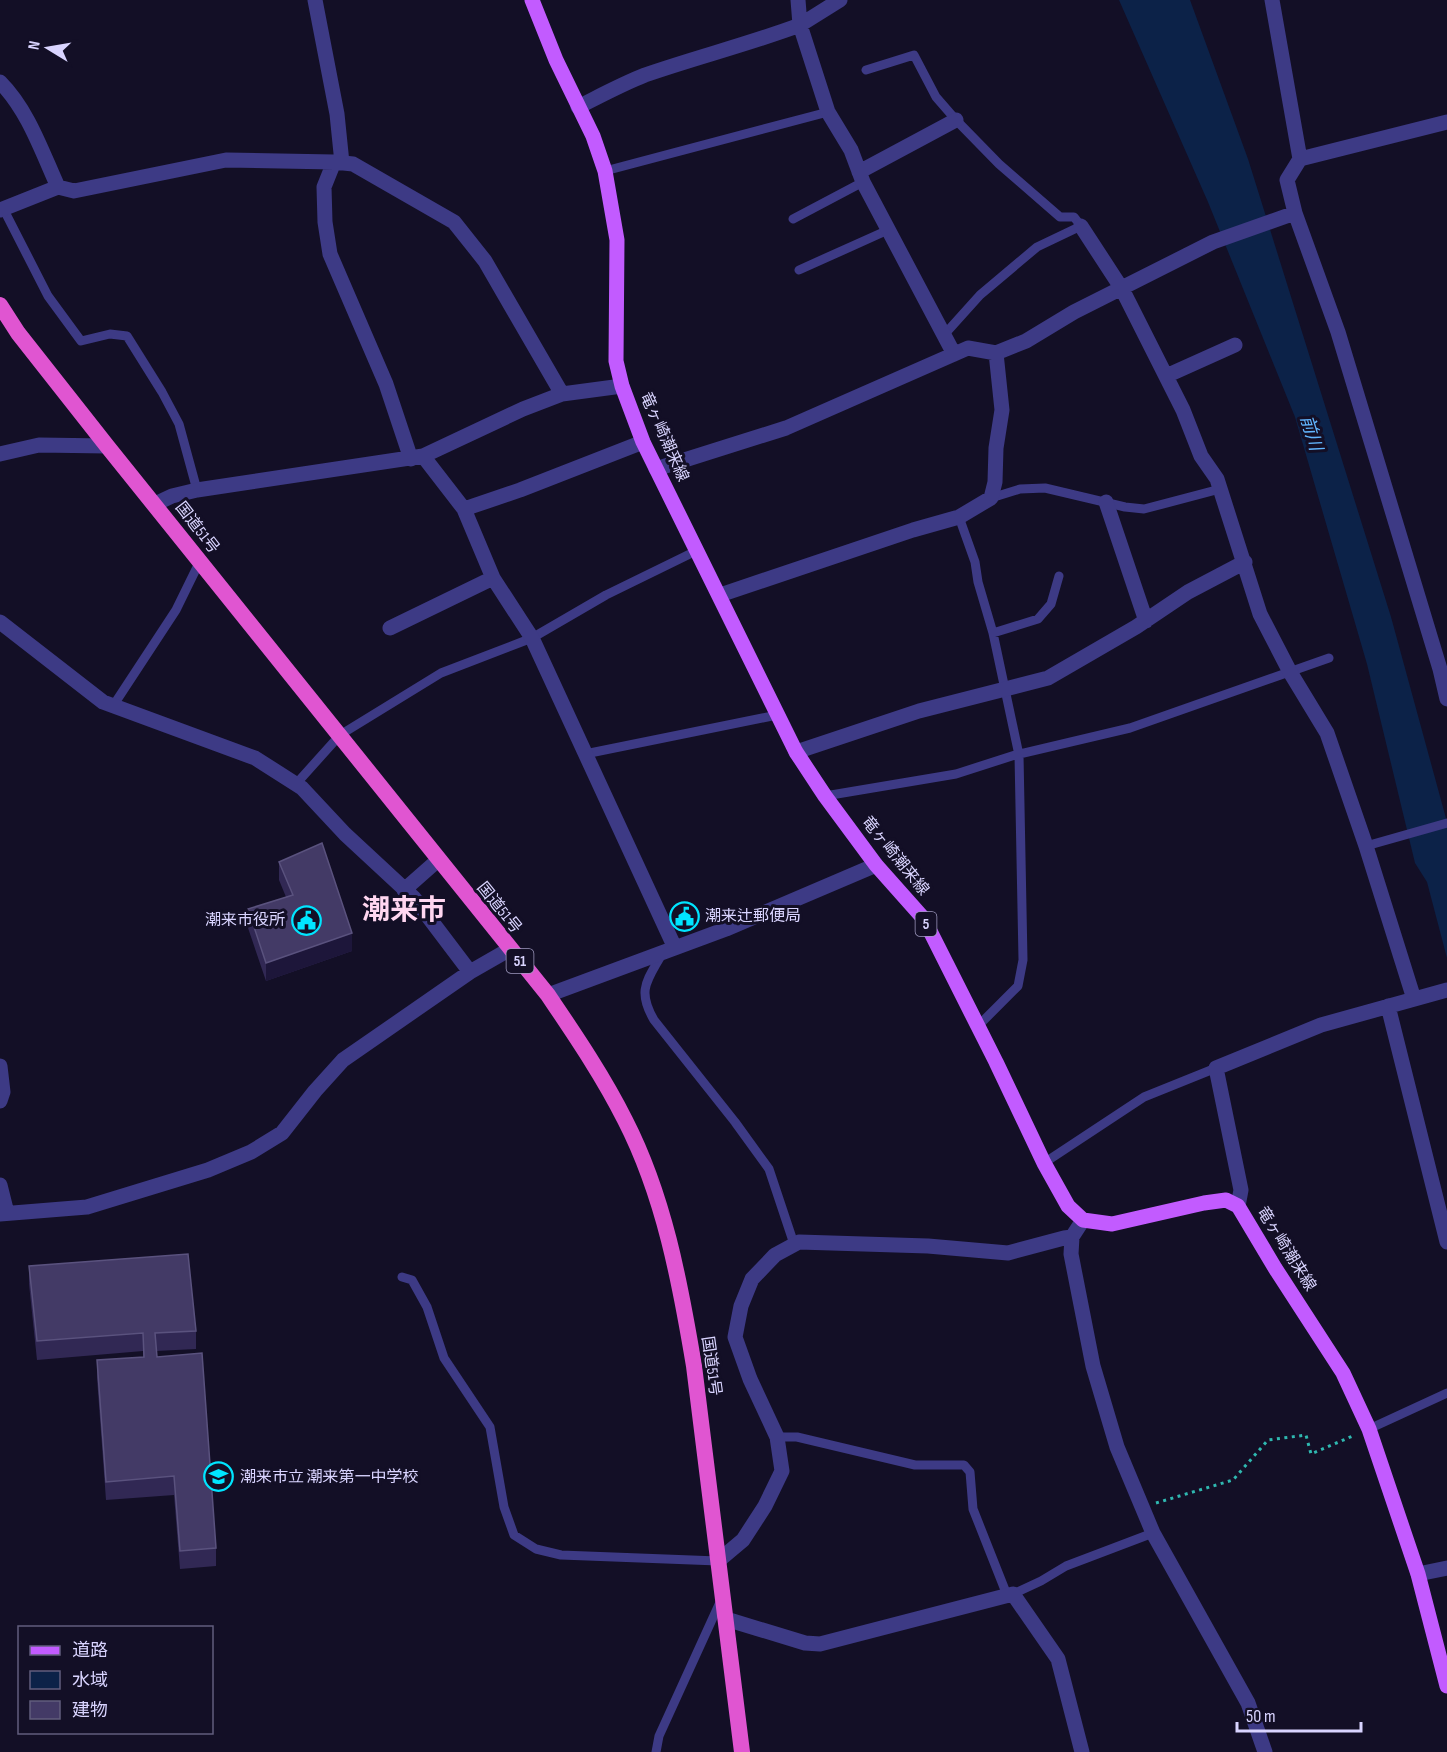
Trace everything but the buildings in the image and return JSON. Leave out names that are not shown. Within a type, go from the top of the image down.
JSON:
[{"type":"highway","name":"国道51号","points":[[0,305],[18,333],[106,446],[548,995],[570,1027],[625,1120],[661,1211],[675,1261],[692,1354],[742,1752]]},
{"type":"main road","name":"竜ヶ崎潮来線","points":[[532,0],[556,60],[593,136],[605,171],[616,240],[616,361],[622,386],[643,442],[796,752],[876,865],[924,919],[1068,1206],[1083,1220],[1112,1224],[1204,1203],[1226,1200],[1238,1206],[1343,1373],[1369,1429],[1418,1575],[1447,1686]]},
{"type":"street","points":[[315,0],[337,114],[338,163],[324,187],[325,222],[330,254],[417,457],[464,509],[493,578],[532,638],[585,754],[669,950]]},
{"type":"street","points":[[798,0],[800,25],[828,112],[851,150],[861,177],[954,354]]},
{"type":"street","points":[[578,107],[642,76],[800,25],[840,0]]},
{"type":"street","points":[[1272,0],[1300,159],[1287,180],[1295,213],[1338,332],[1437,658],[1447,699]]},
{"type":"street","points":[[0,82],[8,90],[31,127],[58,187]]},
{"type":"street","points":[[861,177],[956,120]]},
{"type":"street","points":[[1300,159],[1447,122]]},
{"type":"street","points":[[2,209],[58,187],[74,191],[226,160],[353,164],[454,222],[485,261],[562,394]]},
{"type":"street","points":[[656,469],[786,428],[968,348],[996,352],[1026,341],[1074,312],[1213,242],[1295,213]]},
{"type":"street","points":[[1081,226],[1122,289],[1183,410],[1201,456],[1217,479],[1260,614],[1290,672],[1327,733],[1366,846],[1414,999]]},
{"type":"street","points":[[1166,376],[1235,345]]},
{"type":"street","points":[[720,596],[913,530],[959,517],[991,498],[995,482],[996,448],[1002,410],[996,352]]},
{"type":"street","points":[[155,504],[172,496],[197,490],[417,457],[562,394],[622,386]]},
{"type":"street","points":[[464,509],[520,490],[643,442]]},
{"type":"street","points":[[0,454],[39,445],[106,446]]},
{"type":"street","points":[[1106,502],[1146,621]]},
{"type":"street","points":[[796,752],[919,711],[1048,678],[1146,621],[1188,592],[1245,562]]},
{"type":"street","points":[[390,628],[493,578]]},
{"type":"street","points":[[0,622],[103,702],[255,758],[302,788],[345,834],[414,898],[470,972]]},
{"type":"street","points":[[405,890],[438,860]]},
{"type":"street","points":[[548,995],[726,929],[876,865]]},
{"type":"street","points":[[0,1185],[3,1214],[87,1207],[208,1170],[251,1152],[282,1133],[343,1060],[470,972],[510,949]]},
{"type":"street","points":[[1238,1206],[1241,1190],[1216,1068],[1321,1024],[1447,990]]},
{"type":"street","points":[[1388,1006],[1447,1242]]},
{"type":"street","points":[[0,1066],[3,1092],[0,1101]]},
{"type":"street","points":[[1083,1220],[1072,1238],[1071,1254],[1093,1366],[1117,1447],[1153,1533],[1248,1703],[1265,1752]]},
{"type":"street","points":[[718,1561],[743,1540],[765,1506],[782,1471],[777,1437],[750,1379],[735,1336],[741,1306],[752,1279],[775,1255],[800,1242],[928,1246],[1008,1253],[1064,1238],[1072,1238]]},
{"type":"street","points":[[1418,1575],[1447,1568]]},
{"type":"street","points":[[726,1619],[805,1643],[820,1644],[1010,1594],[1058,1659],[1082,1752]]},
{"type":"lane","points":[[866,70],[914,55],[936,97],[956,120],[999,164],[1060,217],[1074,217],[1081,226],[1037,247],[980,295],[944,335]]},
{"type":"lane","points":[[605,171],[828,112]]},
{"type":"lane","points":[[793,219],[861,177]]},
{"type":"lane","points":[[2,209],[48,296],[81,341],[110,334],[127,336],[179,424],[197,490]]},
{"type":"lane","points":[[799,270],[888,230]]},
{"type":"lane","points":[[991,498],[1020,489],[1045,488],[1125,507],[1144,509],[1220,489]]},
{"type":"lane","points":[[959,517],[975,562],[978,582],[993,633],[1019,755],[1023,960],[1018,986],[978,1026]]},
{"type":"lane","points":[[296,784],[340,735],[441,673],[532,638],[606,595],[698,550]]},
{"type":"lane","points":[[113,706],[176,610],[200,561]]},
{"type":"lane","points":[[993,633],[1038,619],[1051,604],[1059,576]]},
{"type":"lane","points":[[825,796],[956,774],[1019,755],[1130,728],[1329,658]]},
{"type":"lane","points":[[585,754],[777,715]]},
{"type":"lane","points":[[1366,846],[1447,823]]},
{"type":"lane","points":[[669,950],[648,980],[644,993],[645,1005],[654,1020],[735,1122],[769,1169],[794,1244]]},
{"type":"lane","points":[[1044,1162],[1144,1097],[1216,1068]]},
{"type":"lane","points":[[402,1277],[412,1280],[427,1307],[444,1358],[490,1427],[504,1507],[514,1535],[536,1549],[561,1555],[718,1561]]},
{"type":"lane","points":[[1369,1429],[1447,1393]]},
{"type":"lane","points":[[777,1437],[797,1437],[915,1465],[964,1465],[970,1472],[973,1509],[1010,1594],[1041,1581],[1066,1566],[1153,1533]]},
{"type":"lane","points":[[656,1752],[659,1736],[723,1597]]},
{"type":"path","points":[[1142,1507],[1233,1479],[1268,1440],[1306,1435],[1311,1454],[1369,1429]]},
{"type":"water","name":"前川","points":[[1119,0],[1190,0],[1248,159],[1391,617],[1447,822],[1447,958],[1427,882],[1415,863],[1367,664],[1295,417],[1208,202]]},
{"type":"place","name":"潮来辻郵便局","points":[[684,916]]},
{"type":"place","name":"潮来市役所","points":[[306,920]]},
{"type":"place","name":"潮来市立 潮来第一中学校","points":[[219,1477]]},
{"type":"district","name":"潮来市","points":[[404,910]]}]
